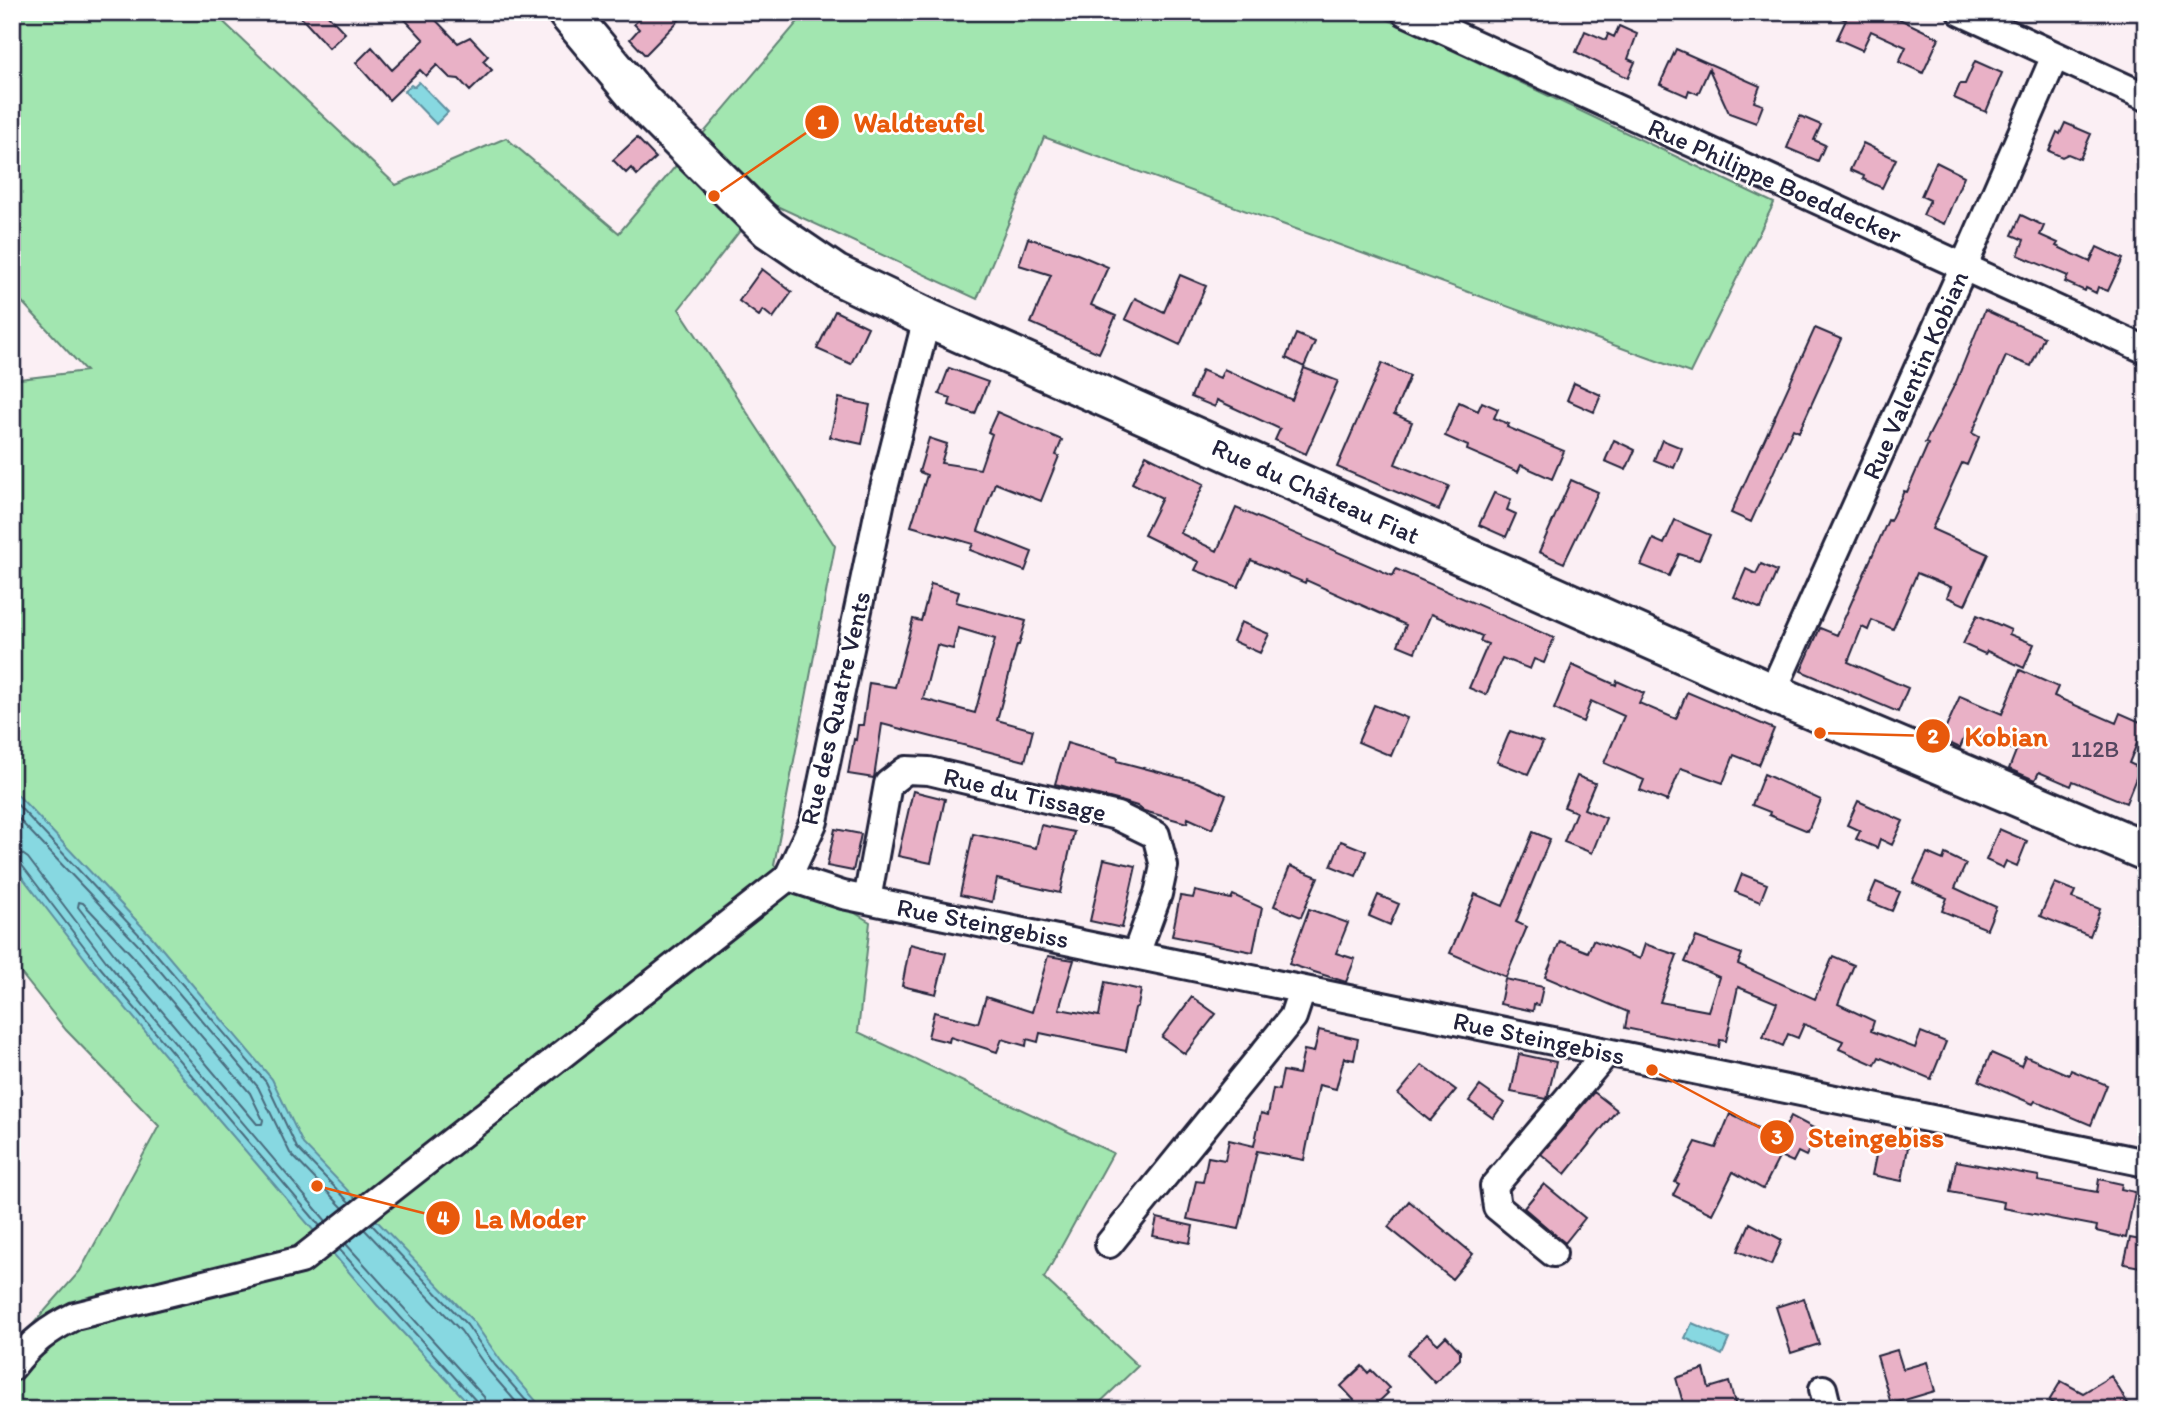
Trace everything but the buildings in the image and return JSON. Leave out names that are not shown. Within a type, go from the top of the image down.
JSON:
[{"type":"street","name":"Rue Philippe Boeddecker","points":[[1405,12],[2146,350]]},
{"type":"street","points":[[1961,12],[2003,21],[2055,56],[2146,97]]},
{"type":"street","name":"Rue du Château Fiat","points":[[582,18],[642,102],[769,229],[835,274],[927,318],[1772,693],[2146,851]]},
{"type":"street","name":"Rue Valentin Kobian","points":[[1772,693],[2055,56]]},
{"type":"street","name":"Rue des Quatre Vents","points":[[12,1367],[25,1350],[48,1330],[75,1316],[301,1260],[789,877],[814,821],[881,500],[927,318]]},
{"type":"street","name":"Rue du Tissage","points":[[867,900],[888,784],[906,770],[929,771],[1117,816],[1156,835],[1164,866],[1158,894],[1136,954]]},
{"type":"street","name":"Rue Steingebiss","points":[[789,877],[843,895],[2146,1163]]},
{"type":"street","points":[[1109,1244],[1293,1017],[1302,990]]},
{"type":"street","points":[[1553,1253],[1497,1207],[1494,1186],[1607,1052]]},
{"type":"green space","points":[[12,12],[213,12],[396,185],[506,138],[619,233],[806,12],[1372,12],[1774,203],[1690,373],[1044,137],[977,299],[764,200],[679,309],[835,546],[774,865],[870,922],[858,1032],[1113,1153],[1044,1278],[1138,1366],[1092,1410],[12,1410],[12,1348],[80,1271],[159,1126],[66,1030],[12,962],[12,380],[86,371],[12,291]]},
{"type":"water","points":[[419,82],[448,112],[436,124],[404,91]]},
{"type":"water","points":[[12,789],[152,937],[272,1079],[303,1144],[473,1321],[501,1361],[544,1410],[475,1410],[377,1305],[94,970],[12,864]]},
{"type":"water","points":[[1692,1323],[1729,1339],[1722,1355],[1685,1338]]},
{"type":"place","name":"Waldteufel","points":[[714,196]]},
{"type":"place","name":"Kobian","points":[[1820,733]]},
{"type":"place","name":"Steingebiss","points":[[1652,1070]]},
{"type":"place","name":"La Moder","points":[[317,1186]]}]
